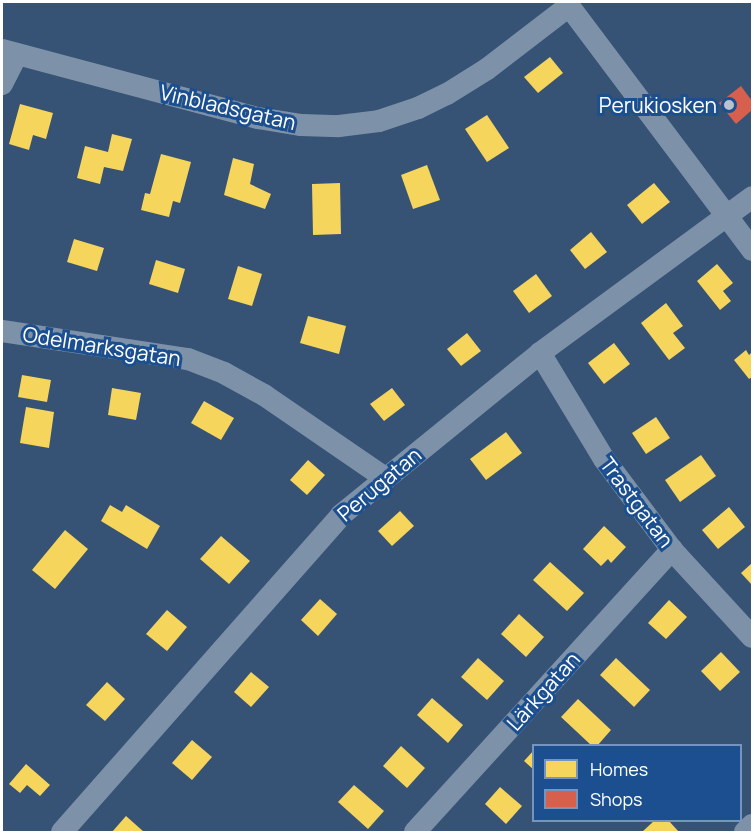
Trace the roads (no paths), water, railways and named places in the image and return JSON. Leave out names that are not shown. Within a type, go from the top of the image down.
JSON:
[{"type":"street","name":"Vinbladsgatan","points":[[9,53],[258,118],[301,125],[339,126],[379,121],[418,108],[447,94],[487,69],[567,4]]},
{"type":"street","points":[[567,4],[753,250]]},
{"type":"street","points":[[2,84],[9,53]]},
{"type":"street","name":"Perugatan","points":[[62,832],[341,514],[540,353],[725,215],[753,197]]},
{"type":"street","name":"Odelmarksgatan","points":[[2,331],[188,359],[224,373],[264,395],[385,478]]},
{"type":"street","name":"Trastgatan","points":[[540,353],[604,459],[672,550],[753,638]]},
{"type":"street","name":"Lärkgatan","points":[[415,832],[672,550]]},
{"type":"street","points":[[745,832],[753,825]]},
{"type":"place","name":"Perukiosken","points":[[729,105]]}]
